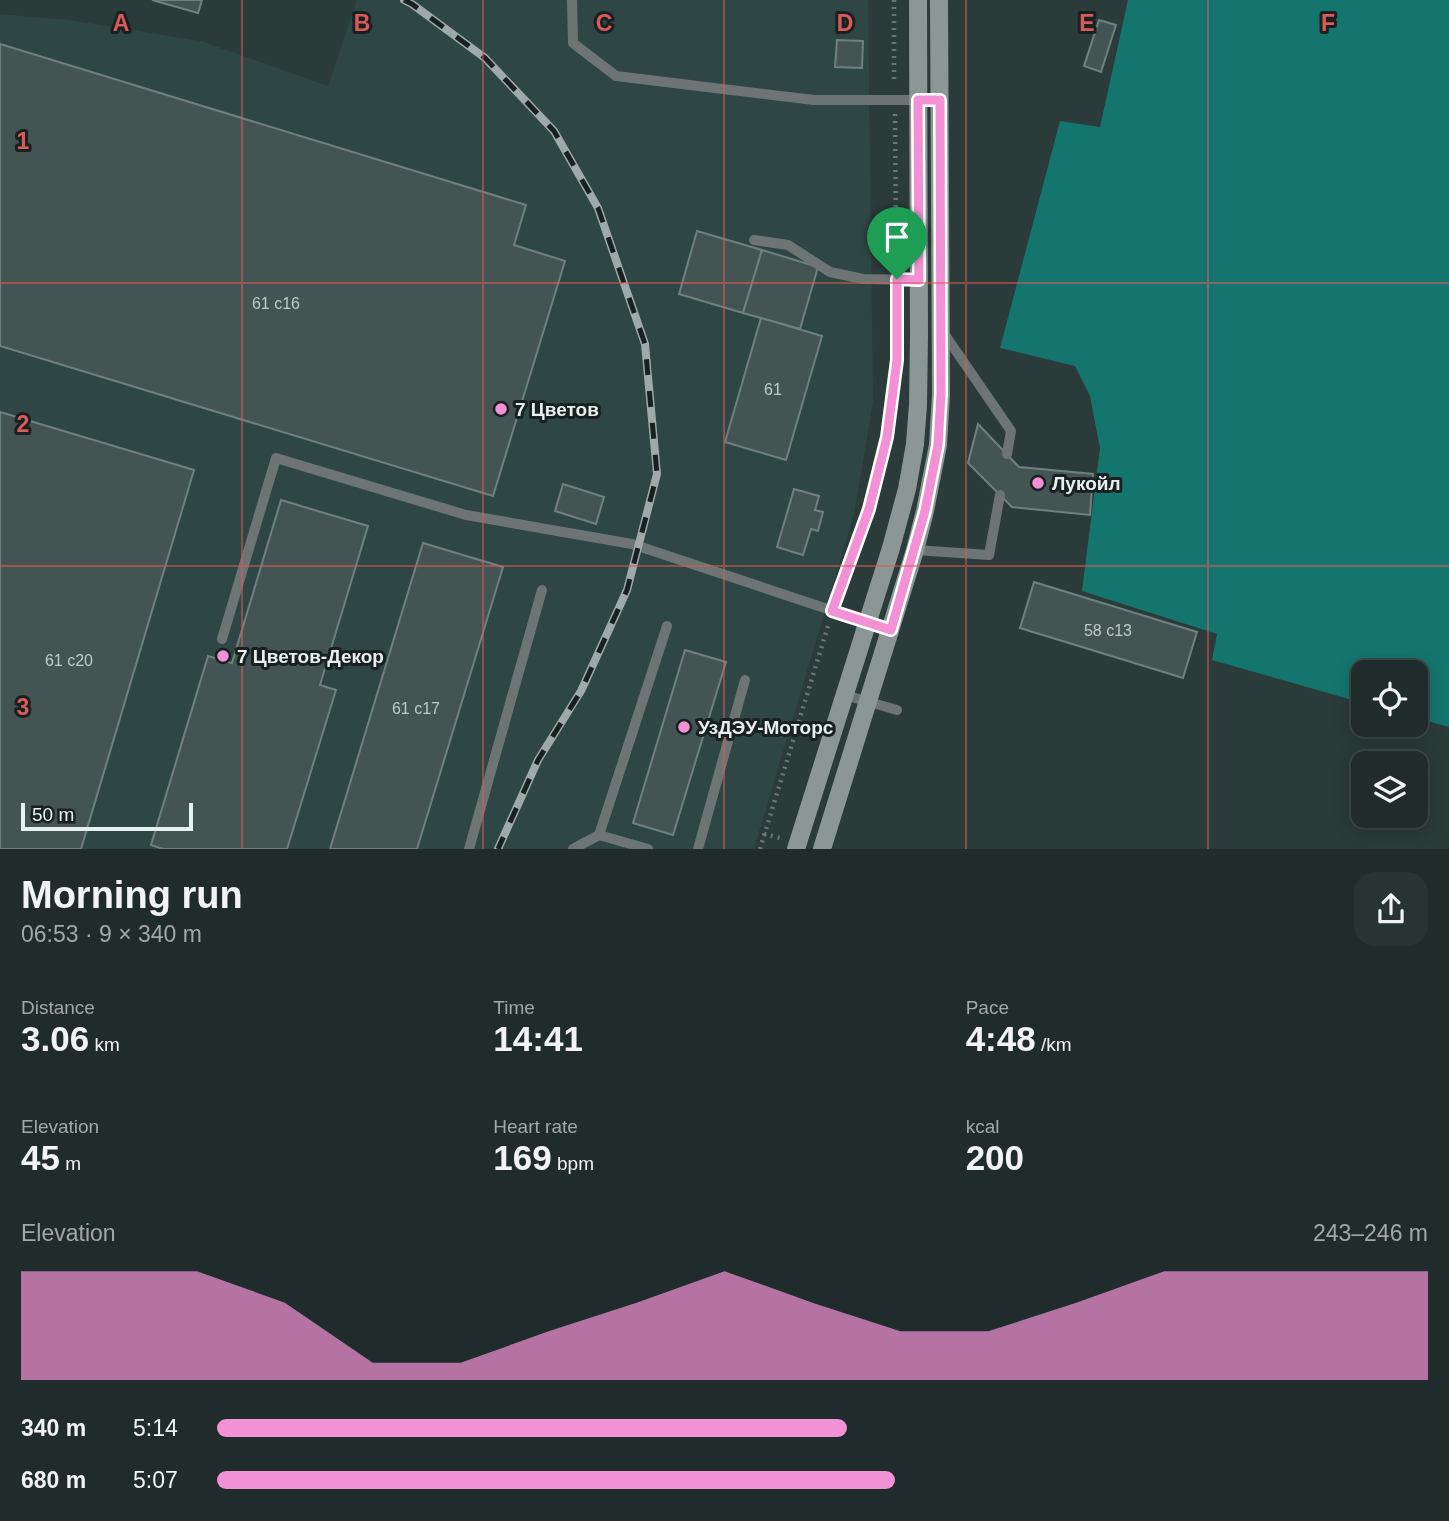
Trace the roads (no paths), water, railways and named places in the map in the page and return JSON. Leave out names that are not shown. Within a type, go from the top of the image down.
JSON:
[{"type":"main road","points":[[796,849],[891,548],[907,489],[915,444],[919,280],[918,0]]},
{"type":"main road","points":[[822,849],[915,550],[938,445],[941,394],[939,0]]},
{"type":"lane","points":[[572,0],[573,43],[617,76],[814,100],[940,100]]},
{"type":"lane","points":[[754,240],[788,245],[830,272],[863,279],[919,280]]},
{"type":"lane","points":[[941,329],[1011,431],[1007,454]]},
{"type":"lane","points":[[222,639],[276,458],[466,515],[632,544],[891,630]]},
{"type":"lane","points":[[915,550],[989,555],[1000,495]]},
{"type":"lane","points":[[472,848],[542,590]]},
{"type":"lane","points":[[573,849],[599,835],[667,626]]},
{"type":"lane","points":[[698,849],[745,680]]},
{"type":"lane","points":[[845,695],[897,710]]},
{"type":"lane","points":[[599,835],[648,849]]},
{"type":"railway","points":[[404,0],[485,58],[554,131],[598,208],[645,344],[657,474],[627,590],[581,691],[538,760],[498,849]]},
{"type":"place","name":"7 Цветов","points":[[501,409]]},
{"type":"place","name":"Лукойл","points":[[1038,483]]},
{"type":"place","name":"7 Цветов-Декор","points":[[223,656]]},
{"type":"place","name":"УзДЭУ-Моторс","points":[[684,727]]}]
